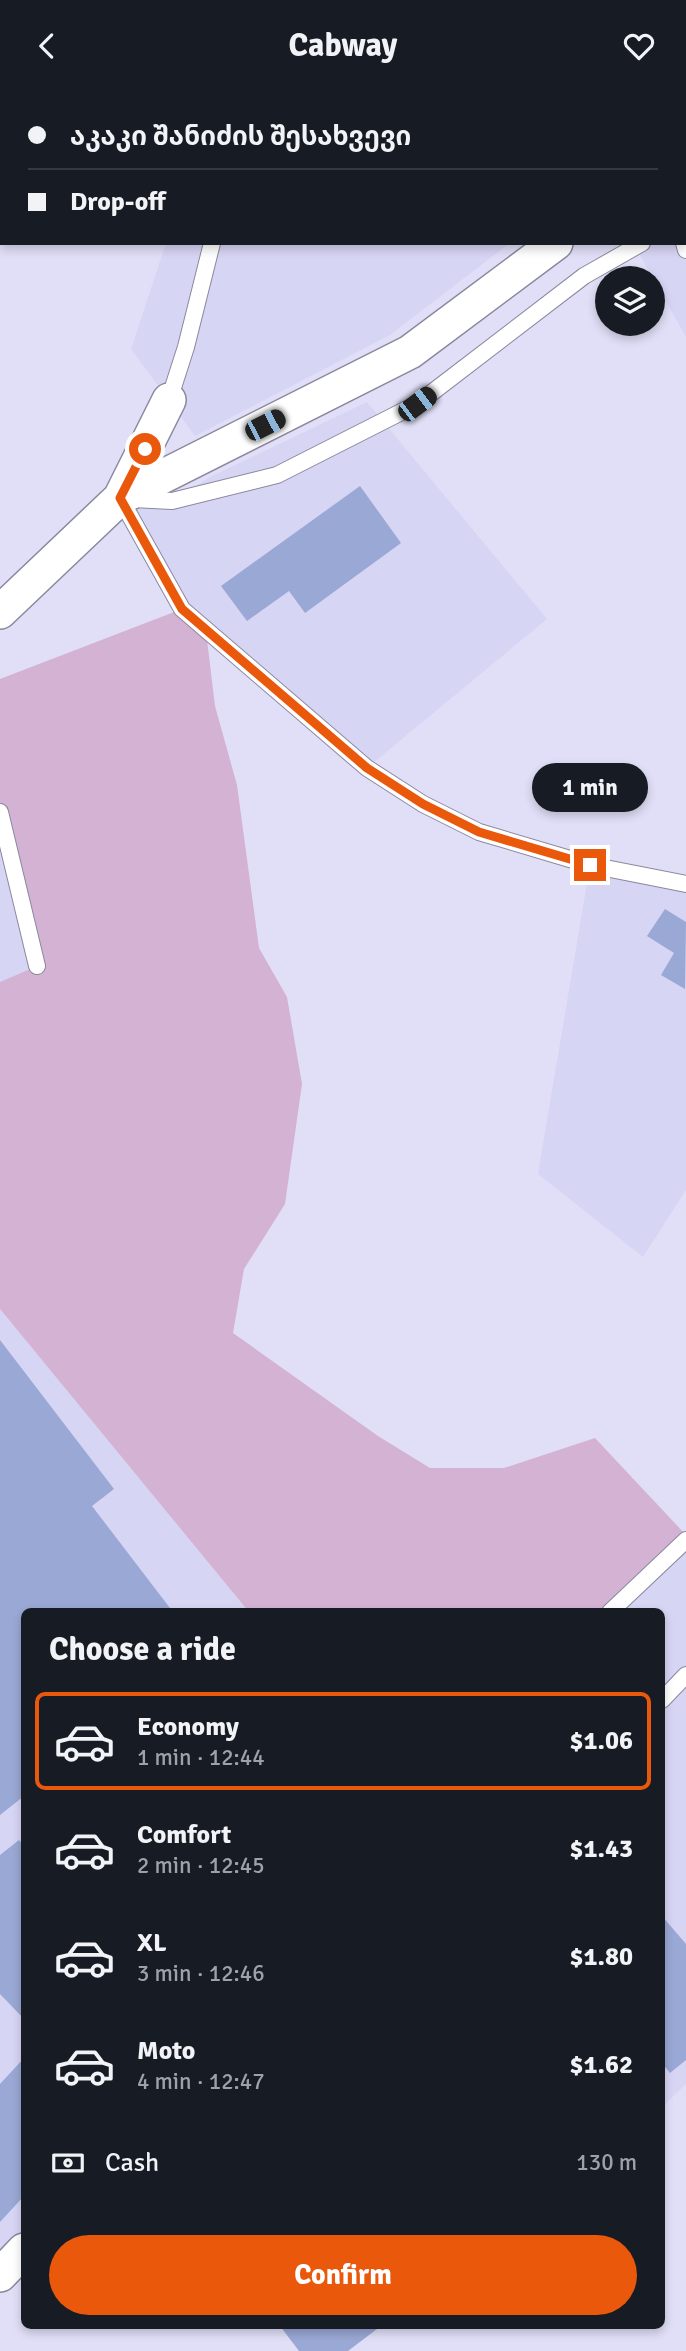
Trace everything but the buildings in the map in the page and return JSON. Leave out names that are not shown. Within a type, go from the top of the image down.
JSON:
[{"type":"street","points":[[0,612],[120,498],[410,352],[553,245]]},
{"type":"street","points":[[120,498],[169,400]]},
{"type":"street","points":[[0,2275],[21,2253]]},
{"type":"lane","points":[[169,400],[186,347],[212,245]]},
{"type":"lane","points":[[120,498],[172,501],[277,475],[417,404],[584,276],[638,245]]},
{"type":"lane","points":[[120,498],[182,609],[367,768],[423,804],[479,832],[590,865],[686,884]]},
{"type":"lane","points":[[0,813],[37,967]]},
{"type":"lane","points":[[614,1608],[686,1540]]},
{"type":"lane","points":[[665,1697],[686,1675]]},
{"type":"shaded area","points":[[165,245],[507,245],[390,335],[195,436],[131,349]]},
{"type":"shaded area","points":[[634,245],[686,245],[686,337],[665,300],[665,266],[646,266]]},
{"type":"shaded area","points":[[367,402],[547,619],[367,768],[182,609],[120,498],[172,501],[210,477]]},
{"type":"shaded area","points":[[182,609],[206,631],[215,706],[237,785],[259,948],[287,997],[302,1084],[285,1204],[244,1269],[233,1333],[378,1436],[430,1468],[504,1468],[595,1438],[686,1535],[614,1608],[246,1608],[0,1309],[0,982],[37,966],[0,812],[0,679]]},
{"type":"shaded area","points":[[0,812],[37,966],[0,982]]},
{"type":"shaded area","points":[[590,865],[686,884],[686,1190],[643,1257],[538,1174]]},
{"type":"shaded area","points":[[0,1309],[246,1608],[21,1608],[21,2253],[0,2275]]},
{"type":"shaded area","points":[[686,1540],[686,2084],[665,2104],[665,1608],[614,1608]]},
{"type":"route","points":[[145,449],[120,498],[182,609],[205,631],[367,768],[423,804],[479,832],[590,865]]}]
